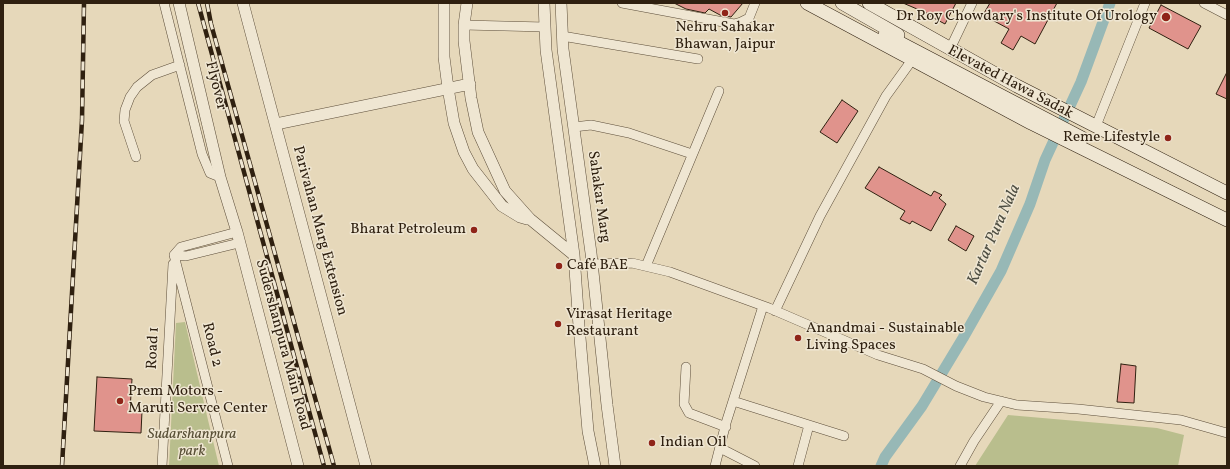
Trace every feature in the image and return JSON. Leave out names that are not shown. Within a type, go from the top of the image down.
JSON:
[{"type":"main road","points":[[807,3],[1032,123],[1227,220]]},
{"type":"main road","name":"Elevated Hawa Sadak","points":[[823,3],[1135,166],[1227,211]]},
{"type":"main road","name":"Elevated Hawa Sadak","points":[[842,3],[911,42],[977,74],[1017,86]]},
{"type":"main road","points":[[869,3],[1017,86],[1227,193]]},
{"type":"street","points":[[164,3],[202,154],[210,173],[220,177]]},
{"type":"street","name":"Flyover","points":[[179,3],[220,177]]},
{"type":"street","name":"Parivahan Marg Extension","points":[[243,3],[366,466]]},
{"type":"street","points":[[444,3],[444,57],[448,88],[454,123],[464,152],[473,168],[502,206],[520,217],[530,219]]},
{"type":"street","points":[[467,3],[464,25],[464,40],[478,132],[505,191],[530,219],[574,255]]},
{"type":"street","name":"Sahakar Marg","points":[[544,3],[546,50],[574,255],[588,431],[595,466]]},
{"type":"street","name":"Sahakar Marg","points":[[561,3],[563,49],[592,264],[615,466]]},
{"type":"street","points":[[622,3],[734,24],[749,18],[755,3]]},
{"type":"street","points":[[950,49],[972,3]]},
{"type":"street","points":[[1096,126],[1145,3]]},
{"type":"street","points":[[1204,3],[1227,15]]},
{"type":"street","points":[[464,25],[545,27]]},
{"type":"street","points":[[562,36],[698,59]]},
{"type":"street","points":[[775,311],[820,216],[886,96],[912,60]]},
{"type":"street","points":[[136,157],[124,120],[125,110],[130,97],[137,88],[152,75],[180,64]]},
{"type":"street","points":[[276,124],[470,84]]},
{"type":"street","points":[[646,266],[719,91]]},
{"type":"street","points":[[574,127],[591,125],[629,133],[692,154]]},
{"type":"street","name":"Sudershanpura Main Road","points":[[220,177],[238,238],[298,466]]},
{"type":"street","points":[[174,255],[186,256],[238,238]]},
{"type":"street","name":"Road 1","points":[[162,466],[174,255]]},
{"type":"street","name":"Road 2","points":[[174,255],[228,466]]},
{"type":"street","points":[[592,264],[632,263],[670,272],[763,306],[878,355],[922,369],[956,386],[984,397],[1017,405],[1078,409],[1181,420],[1227,433]]},
{"type":"street","points":[[715,466],[733,401],[763,306]]},
{"type":"street","points":[[686,367],[684,404],[689,413],[726,427]]},
{"type":"street","points":[[733,401],[844,436]]},
{"type":"street","points":[[960,466],[974,441],[1001,401]]},
{"type":"street","points":[[798,466],[809,425]]},
{"type":"street","points":[[720,448],[755,466]]},
{"type":"green space","name":"Sudarshanpura park","points":[[185,322],[219,466],[169,466],[176,323]]},
{"type":"green space","points":[[1008,415],[1157,428],[1184,435],[1178,466],[975,466]]},
{"type":"building","name":"Nehru Sahakar Bhawan, Jaipur","points":[[674,3],[743,3],[731,17],[720,15],[709,9],[705,13],[686,9]]},
{"type":"building","points":[[903,3],[956,3],[945,24],[930,16],[931,15]]},
{"type":"building","points":[[990,3],[1057,3],[1035,44],[1021,36],[1013,50],[1001,43],[1009,29],[983,15]]},
{"type":"building","points":[[1161,5],[1201,26],[1188,49],[1149,28]]},
{"type":"building","points":[[1227,72],[1227,99],[1216,94]]},
{"type":"building","points":[[842,100],[858,111],[837,143],[820,132]]},
{"type":"building","points":[[879,167],[931,196],[934,191],[942,195],[939,198],[946,204],[931,231],[912,221],[910,224],[900,219],[905,211],[865,188]]},
{"type":"building","points":[[956,226],[974,236],[966,251],[948,240]]},
{"type":"building","points":[[1121,364],[1136,366],[1134,403],[1117,402]]},
{"type":"building","points":[[97,377],[132,379],[130,410],[142,411],[141,433],[94,431]]},
{"type":"waterway","name":"Kartar Pura Nala","points":[[881,466],[885,457],[922,406],[1001,271],[1030,204],[1045,160],[1081,82],[1110,3]]},
{"type":"railway","points":[[62,466],[82,120],[84,3]]},
{"type":"railway","points":[[198,3],[324,466]]},
{"type":"railway","points":[[207,3],[211,24],[334,466]]},
{"type":"place","name":"Nehru Sahakar Bhawan, Jaipur","points":[[725,13]]},
{"type":"place","name":"Dr Roy Chowdary's Institute Of Urology","points":[[1166,17]]},
{"type":"place","name":"Reme Lifestyle","points":[[1168,138]]},
{"type":"place","name":"Bharat Petroleum","points":[[474,230]]},
{"type":"place","name":"Café BAE","points":[[559,266]]},
{"type":"place","name":"Virasat Heritage Restaurant","points":[[558,324]]},
{"type":"place","name":"Anandmai - Sustainable Living Spaces","points":[[798,338]]},
{"type":"place","name":"Prem Motors - Maruti Servce Center","points":[[120,401]]},
{"type":"place","name":"Indian Oil","points":[[652,443]]}]
